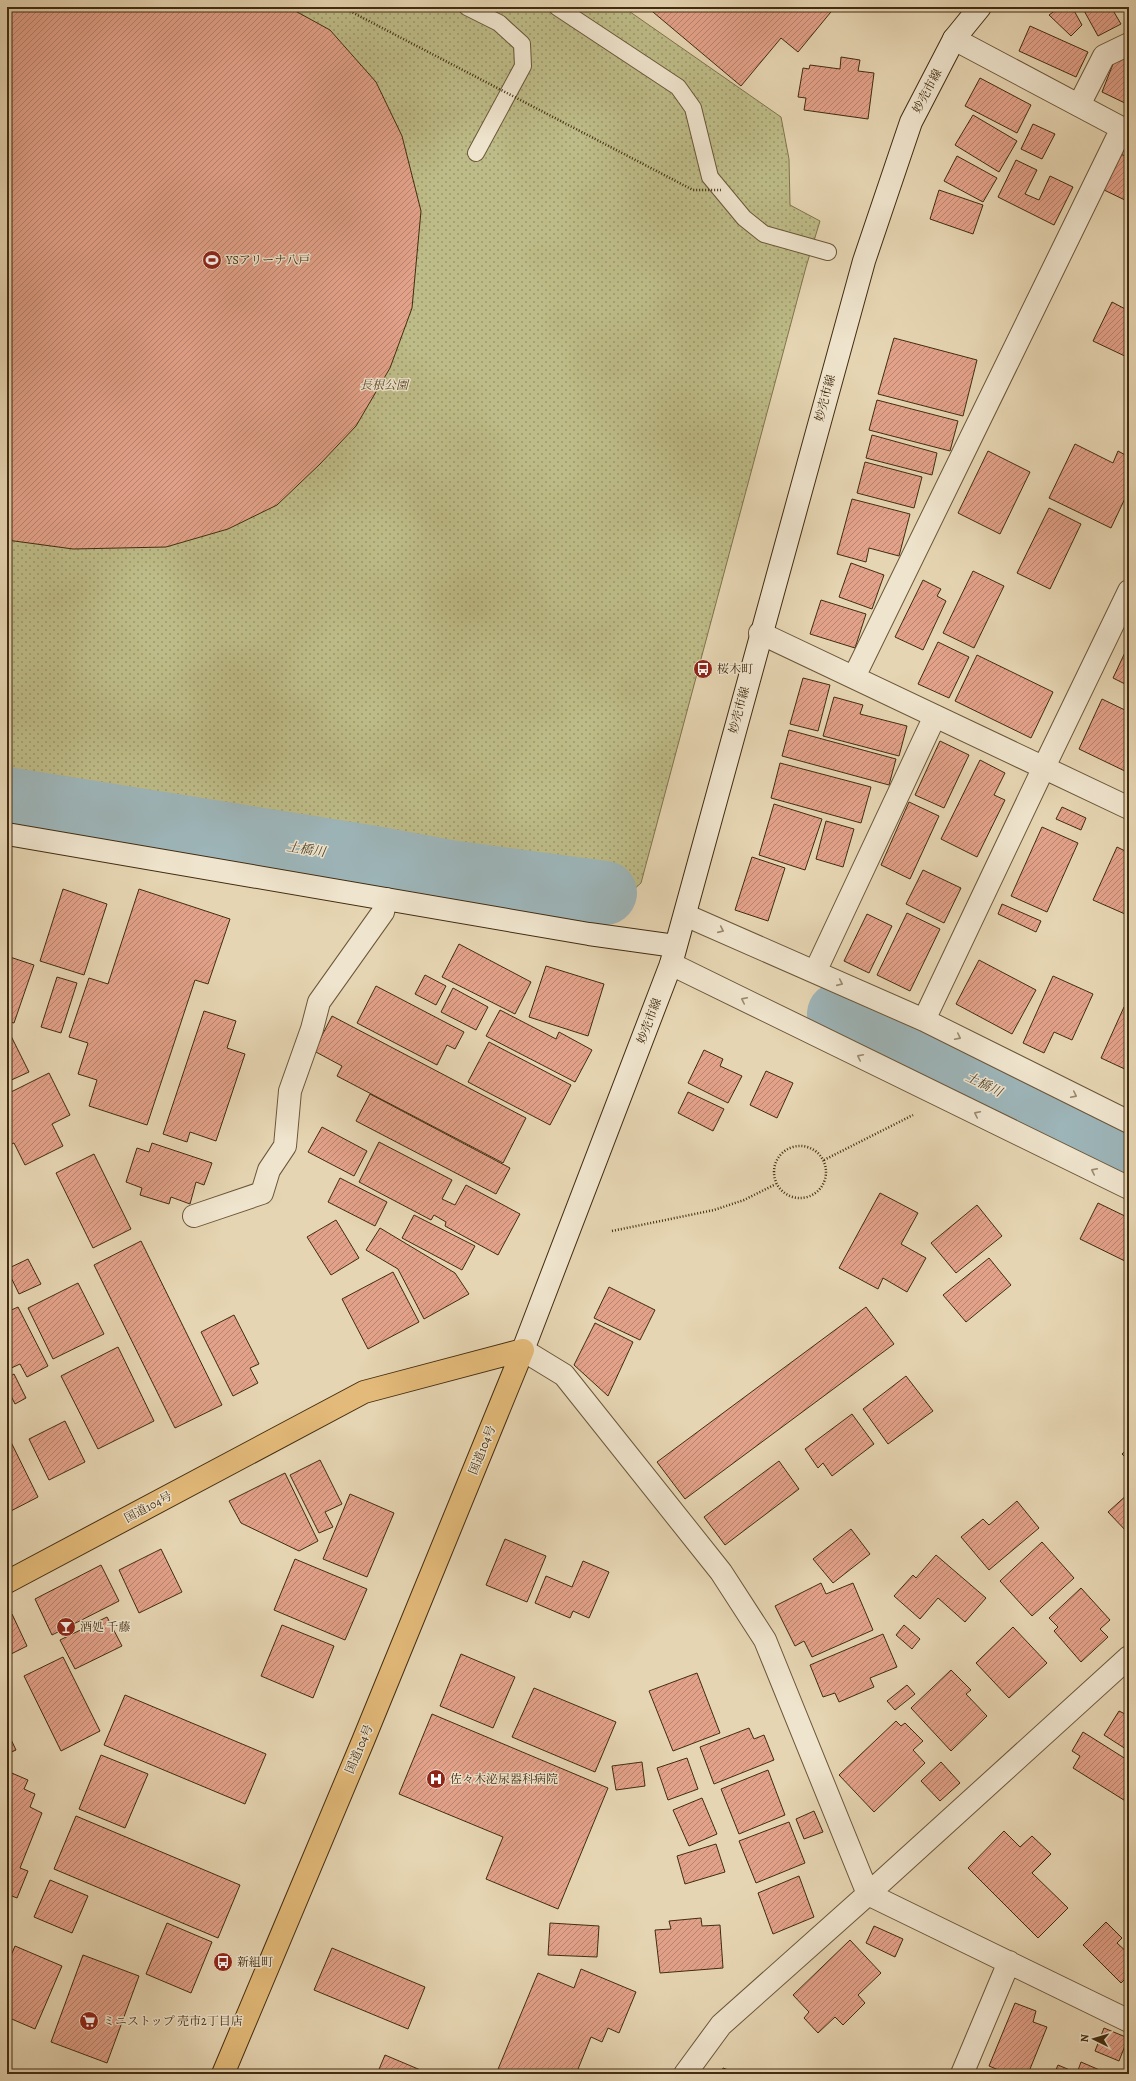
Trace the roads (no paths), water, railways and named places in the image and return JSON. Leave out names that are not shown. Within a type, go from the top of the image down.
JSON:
[{"type":"highway","name":"国道104号","points":[[7,1582],[364,1392],[523,1350]]},
{"type":"highway","name":"国道104号","points":[[223,2074],[363,1741],[523,1350]]},
{"type":"street","name":"妙売市線","points":[[523,1350],[673,955],[760,633],[864,260],[911,122],[954,39],[975,8]]},
{"type":"street","points":[[854,678],[1125,130],[954,39]]},
{"type":"street","points":[[1079,105],[1104,56],[1129,44]]},
{"type":"street","points":[[924,1020],[1129,591]]},
{"type":"street","points":[[760,633],[1129,808]]},
{"type":"street","points":[[815,972],[935,716]]},
{"type":"street","points":[[7,834],[589,934],[673,955],[1129,1188]]},
{"type":"street","points":[[194,1216],[262,1193],[269,1170],[285,1146],[290,1091],[312,1029],[319,1002],[383,912],[386,898]]},
{"type":"street","points":[[685,915],[924,1020],[1129,1122]]},
{"type":"street","points":[[523,1350],[564,1375],[721,1572],[765,1640],[868,1894],[1129,2021]]},
{"type":"street","points":[[685,2074],[721,2025],[1129,1657]]},
{"type":"street","points":[[962,2074],[1009,1962]]},
{"type":"lane","points":[[467,7],[500,23],[522,44],[523,66],[476,152]]},
{"type":"lane","points":[[557,7],[678,87],[693,108],[710,177],[744,218],[764,234],[828,252]]},
{"type":"waterway","name":"土橋川","points":[[7,799],[369,857],[449,872],[605,893]]},
{"type":"waterway","name":"土橋川","points":[[839,1014],[1129,1155]]},
{"type":"place","name":"YSアリーナ八戸","points":[[212,260]]},
{"type":"place","name":"桜木町","points":[[703,669]]},
{"type":"place","name":"酒処 千藤","points":[[66,1627]]},
{"type":"place","name":"佐々木泌尿器科病院","points":[[436,1779]]},
{"type":"place","name":"新組町","points":[[223,1962]]},
{"type":"place","name":"ミニストップ 売市2丁目店","points":[[89,2021]]},
{"type":"park label","name":"長根公園","points":[[384,385]]}]
